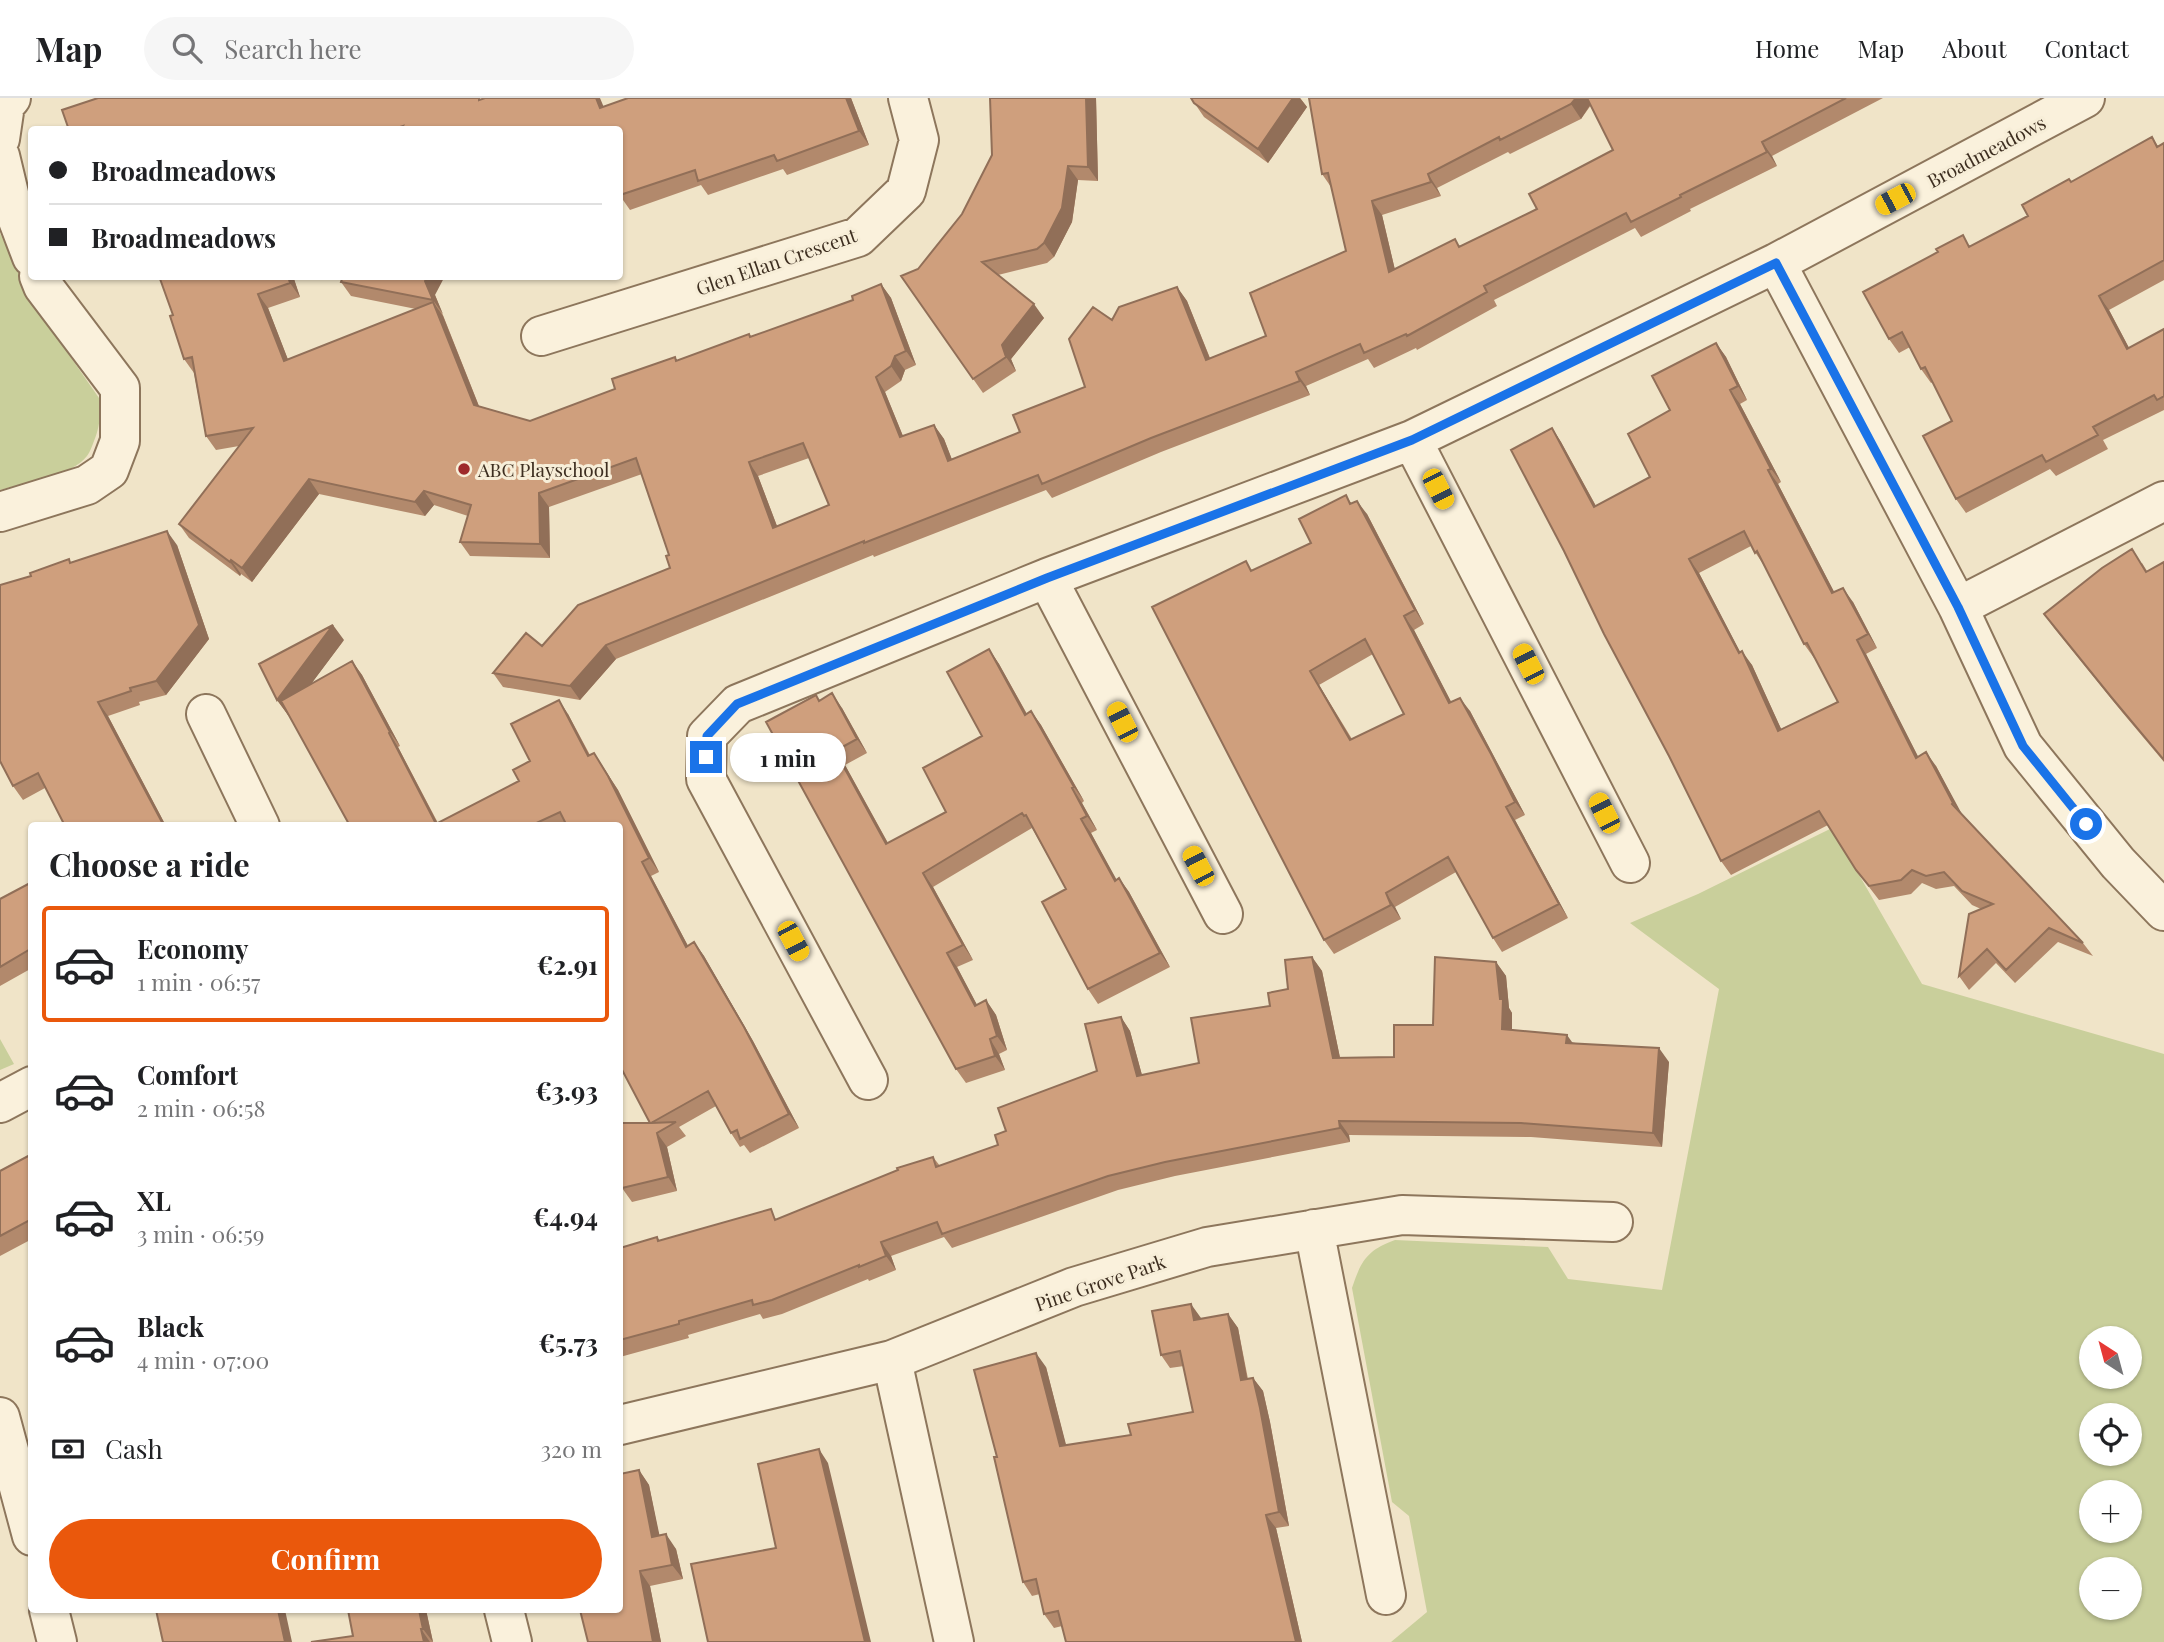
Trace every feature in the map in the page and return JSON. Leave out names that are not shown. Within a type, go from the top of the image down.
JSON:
[{"type":"street","points":[[0,139],[5,105],[11,98]]},
{"type":"street","name":"Glen Ellan Crescent","points":[[541,336],[858,237],[906,191],[919,140],[908,98]]},
{"type":"street","name":"Broadmeadows","points":[[868,1080],[706,779],[707,736],[737,704],[1047,578],[1412,440],[1776,263],[2085,98]]},
{"type":"street","points":[[0,156],[11,202],[28,247]]},
{"type":"street","points":[[1776,263],[1958,607],[2023,746],[2118,863],[2164,911]]},
{"type":"street","points":[[0,512],[87,485],[109,470],[121,441],[120,388],[41,280]]},
{"type":"street","points":[[1412,440],[1630,863]]},
{"type":"street","points":[[1958,607],[2164,501]]},
{"type":"street","points":[[1047,578],[1223,914]]},
{"type":"street","points":[[206,714],[258,822]]},
{"type":"street","points":[[0,1103],[28,1088]]},
{"type":"street","name":"Pine Grove Park","points":[[623,1424],[892,1360],[1087,1283],[1207,1247],[1402,1215],[1613,1222]]},
{"type":"street","points":[[1314,1228],[1386,1595]]},
{"type":"street","points":[[892,1360],[954,1642]]},
{"type":"street","points":[[0,1417],[28,1521]]},
{"type":"street","points":[[50,1613],[57,1642]]},
{"type":"street","points":[[505,1613],[512,1642]]},
{"type":"green space","points":[[0,233],[33,303],[99,398],[100,409],[94,441],[80,463],[59,474],[0,490]]},
{"type":"green space","points":[[1832,828],[1922,984],[2164,1054],[2164,1642],[1391,1642],[1427,1612],[1409,1516],[1392,1502],[1352,1288],[1371,1252],[1395,1240],[1548,1247],[1568,1279],[1662,1290],[1719,989],[1630,923],[1698,894]]},
{"type":"green space","points":[[0,1039],[14,1064],[0,1070]]},
{"type":"building","points":[[98,98],[596,98],[600,108],[628,98],[846,98],[859,131],[777,161],[774,155],[698,181],[695,170],[623,194],[623,126],[68,126],[62,110]]},
{"type":"building","points":[[990,98],[1086,98],[1088,167],[1068,166],[1062,208],[1044,243],[1037,249],[982,262],[1034,304],[1002,345],[1006,357],[973,379],[901,276],[918,269],[962,214],[992,155]]},
{"type":"building","points":[[1191,98],[1293,98],[1258,149],[1194,103]]},
{"type":"building","points":[[1309,98],[1576,98],[1571,104],[1428,174],[1431,182],[1372,201],[1389,272],[1455,239],[1459,247],[1537,209],[1529,194],[1613,150],[1587,98],[1846,98],[1762,142],[1767,152],[1631,222],[1626,213],[1484,286],[1487,292],[1407,336],[1406,334],[1364,353],[1360,344],[1296,372],[1300,381],[1151,438],[1042,484],[1038,475],[864,541],[606,645],[570,686],[493,673],[526,633],[542,646],[578,605],[670,568],[666,556],[669,555],[636,458],[539,493],[540,544],[460,542],[471,505],[424,491],[415,502],[309,479],[242,568],[179,524],[253,428],[206,436],[192,357],[184,359],[160,280],[289,280],[290,283],[258,294],[284,361],[433,302],[474,405],[530,421],[615,389],[612,379],[675,357],[676,361],[749,334],[750,337],[853,300],[852,296],[881,284],[906,351],[895,356],[891,366],[876,377],[900,437],[934,425],[948,461],[1020,432],[1013,415],[1085,387],[1069,339],[1093,307],[1112,320],[1119,307],[1177,287],[1206,360],[1266,336],[1250,293],[1346,251],[1328,173],[1322,174]],"holes":[[[803,443],[829,505],[773,528],[749,462]]]},
{"type":"building","points":[[2152,137],[2157,147],[2164,143],[2164,260],[2099,296],[2127,349],[2164,329],[2164,396],[2157,400],[2154,395],[2093,427],[2098,435],[2046,462],[2042,455],[1956,499],[1923,436],[1952,421],[1925,367],[1921,369],[1902,332],[1889,339],[1863,292],[1938,252],[1936,249],[1963,235],[1969,247],[2028,216],[2022,205],[2069,179],[2071,182]]},
{"type":"building","points":[[426,280],[433,300],[341,282]]},
{"type":"building","points":[[1716,343],[1738,386],[1730,390],[1832,593],[1843,588],[1868,634],[1857,640],[1916,758],[1926,752],[1952,804],[2083,943],[2049,928],[2006,970],[1987,949],[1959,976],[1969,914],[1993,904],[1962,891],[1944,872],[1926,876],[1912,870],[1901,880],[1869,886],[1819,811],[1721,861],[1511,450],[1552,428],[1594,507],[1650,477],[1628,434],[1670,410],[1652,376]],"holes":[[[1744,531],[1755,553],[1757,551],[1804,644],[1807,643],[1838,702],[1778,731],[1742,651],[1739,653],[1689,559]]]},
{"type":"building","points":[[1346,495],[1350,504],[1357,501],[1415,610],[1404,616],[1449,703],[1460,698],[1491,754],[1515,802],[1506,807],[1559,904],[1493,938],[1448,857],[1386,893],[1391,905],[1324,940],[1152,607],[1246,561],[1251,571],[1311,543],[1299,519]],"holes":[[[1365,639],[1404,714],[1350,740],[1310,671]]]},
{"type":"building","points":[[167,531],[199,625],[156,681],[130,688],[131,691],[98,702],[162,822],[63,822],[38,773],[13,786],[0,761],[0,585],[31,576],[30,573],[69,559],[70,563]]},
{"type":"building","points":[[2132,549],[2146,572],[2164,562],[2164,760],[2044,614],[2102,568]]},
{"type":"building","points":[[333,625],[277,700],[259,664]]},
{"type":"building","points":[[989,649],[1025,715],[1031,711],[1074,787],[1072,788],[1087,816],[1081,819],[1115,881],[1119,878],[1160,953],[1088,989],[1042,902],[1066,889],[1026,815],[1022,813],[923,873],[963,945],[947,953],[975,1006],[986,1000],[997,1036],[990,1039],[995,1056],[956,1069],[766,722],[816,695],[819,701],[832,693],[857,739],[835,751],[886,844],[946,812],[923,768],[982,736],[947,672]]},
{"type":"building","points":[[352,661],[435,822],[348,822],[281,701]]},
{"type":"building","points":[[559,700],[588,756],[594,753],[608,776],[649,858],[642,862],[686,947],[694,942],[744,1027],[789,1114],[740,1139],[737,1130],[731,1133],[708,1091],[651,1123],[676,1122],[657,1133],[668,1177],[623,1188],[623,1123],[650,1123],[623,1072],[623,822],[565,822],[560,812],[539,822],[440,822],[519,781],[513,770],[530,761],[511,724]]},
{"type":"building","points":[[28,884],[28,950],[0,967],[0,899]]},
{"type":"building","points":[[1312,957],[1333,1058],[1394,1057],[1394,1025],[1433,1025],[1435,957],[1496,962],[1500,999],[1503,999],[1502,1029],[1567,1035],[1566,1043],[1659,1048],[1653,1133],[1521,1123],[1339,1121],[1340,1128],[1165,1162],[1108,1176],[942,1234],[937,1222],[881,1242],[886,1256],[772,1300],[753,1305],[752,1300],[623,1339],[623,1247],[657,1237],[658,1241],[771,1209],[775,1220],[898,1170],[897,1168],[933,1157],[936,1167],[998,1145],[995,1135],[1006,1131],[998,1108],[1097,1071],[1085,1024],[1121,1017],[1137,1076],[1199,1063],[1191,1018],[1270,1006],[1268,993],[1288,989],[1285,960]]},
{"type":"building","points":[[28,1156],[28,1221],[0,1236],[0,1171]]},
{"type":"building","points":[[1191,1304],[1194,1320],[1228,1314],[1241,1380],[1253,1378],[1279,1512],[1266,1515],[1296,1642],[1066,1642],[1058,1611],[1044,1614],[1036,1579],[1023,1582],[994,1457],[997,1457],[974,1370],[1036,1353],[1060,1446],[1131,1435],[1128,1424],[1193,1412],[1180,1351],[1161,1355],[1152,1311]]},
{"type":"building","points":[[819,1449],[865,1642],[708,1642],[691,1564],[776,1548],[758,1464]]},
{"type":"building","points":[[639,1470],[652,1537],[666,1534],[672,1565],[640,1571],[653,1642],[588,1642],[581,1613],[623,1613],[623,1473]]},
{"type":"building","points":[[157,1613],[279,1613],[285,1642],[163,1642]]},
{"type":"building","points":[[349,1613],[420,1613],[424,1642],[311,1642],[353,1636]]},
{"type":"place","name":"ABC Playschool","points":[[464,469]]},
{"type":"route","points":[[706,757],[707,736],[737,704],[1047,578],[1412,440],[1776,263],[1958,607],[2023,746],[2086,824]]}]
